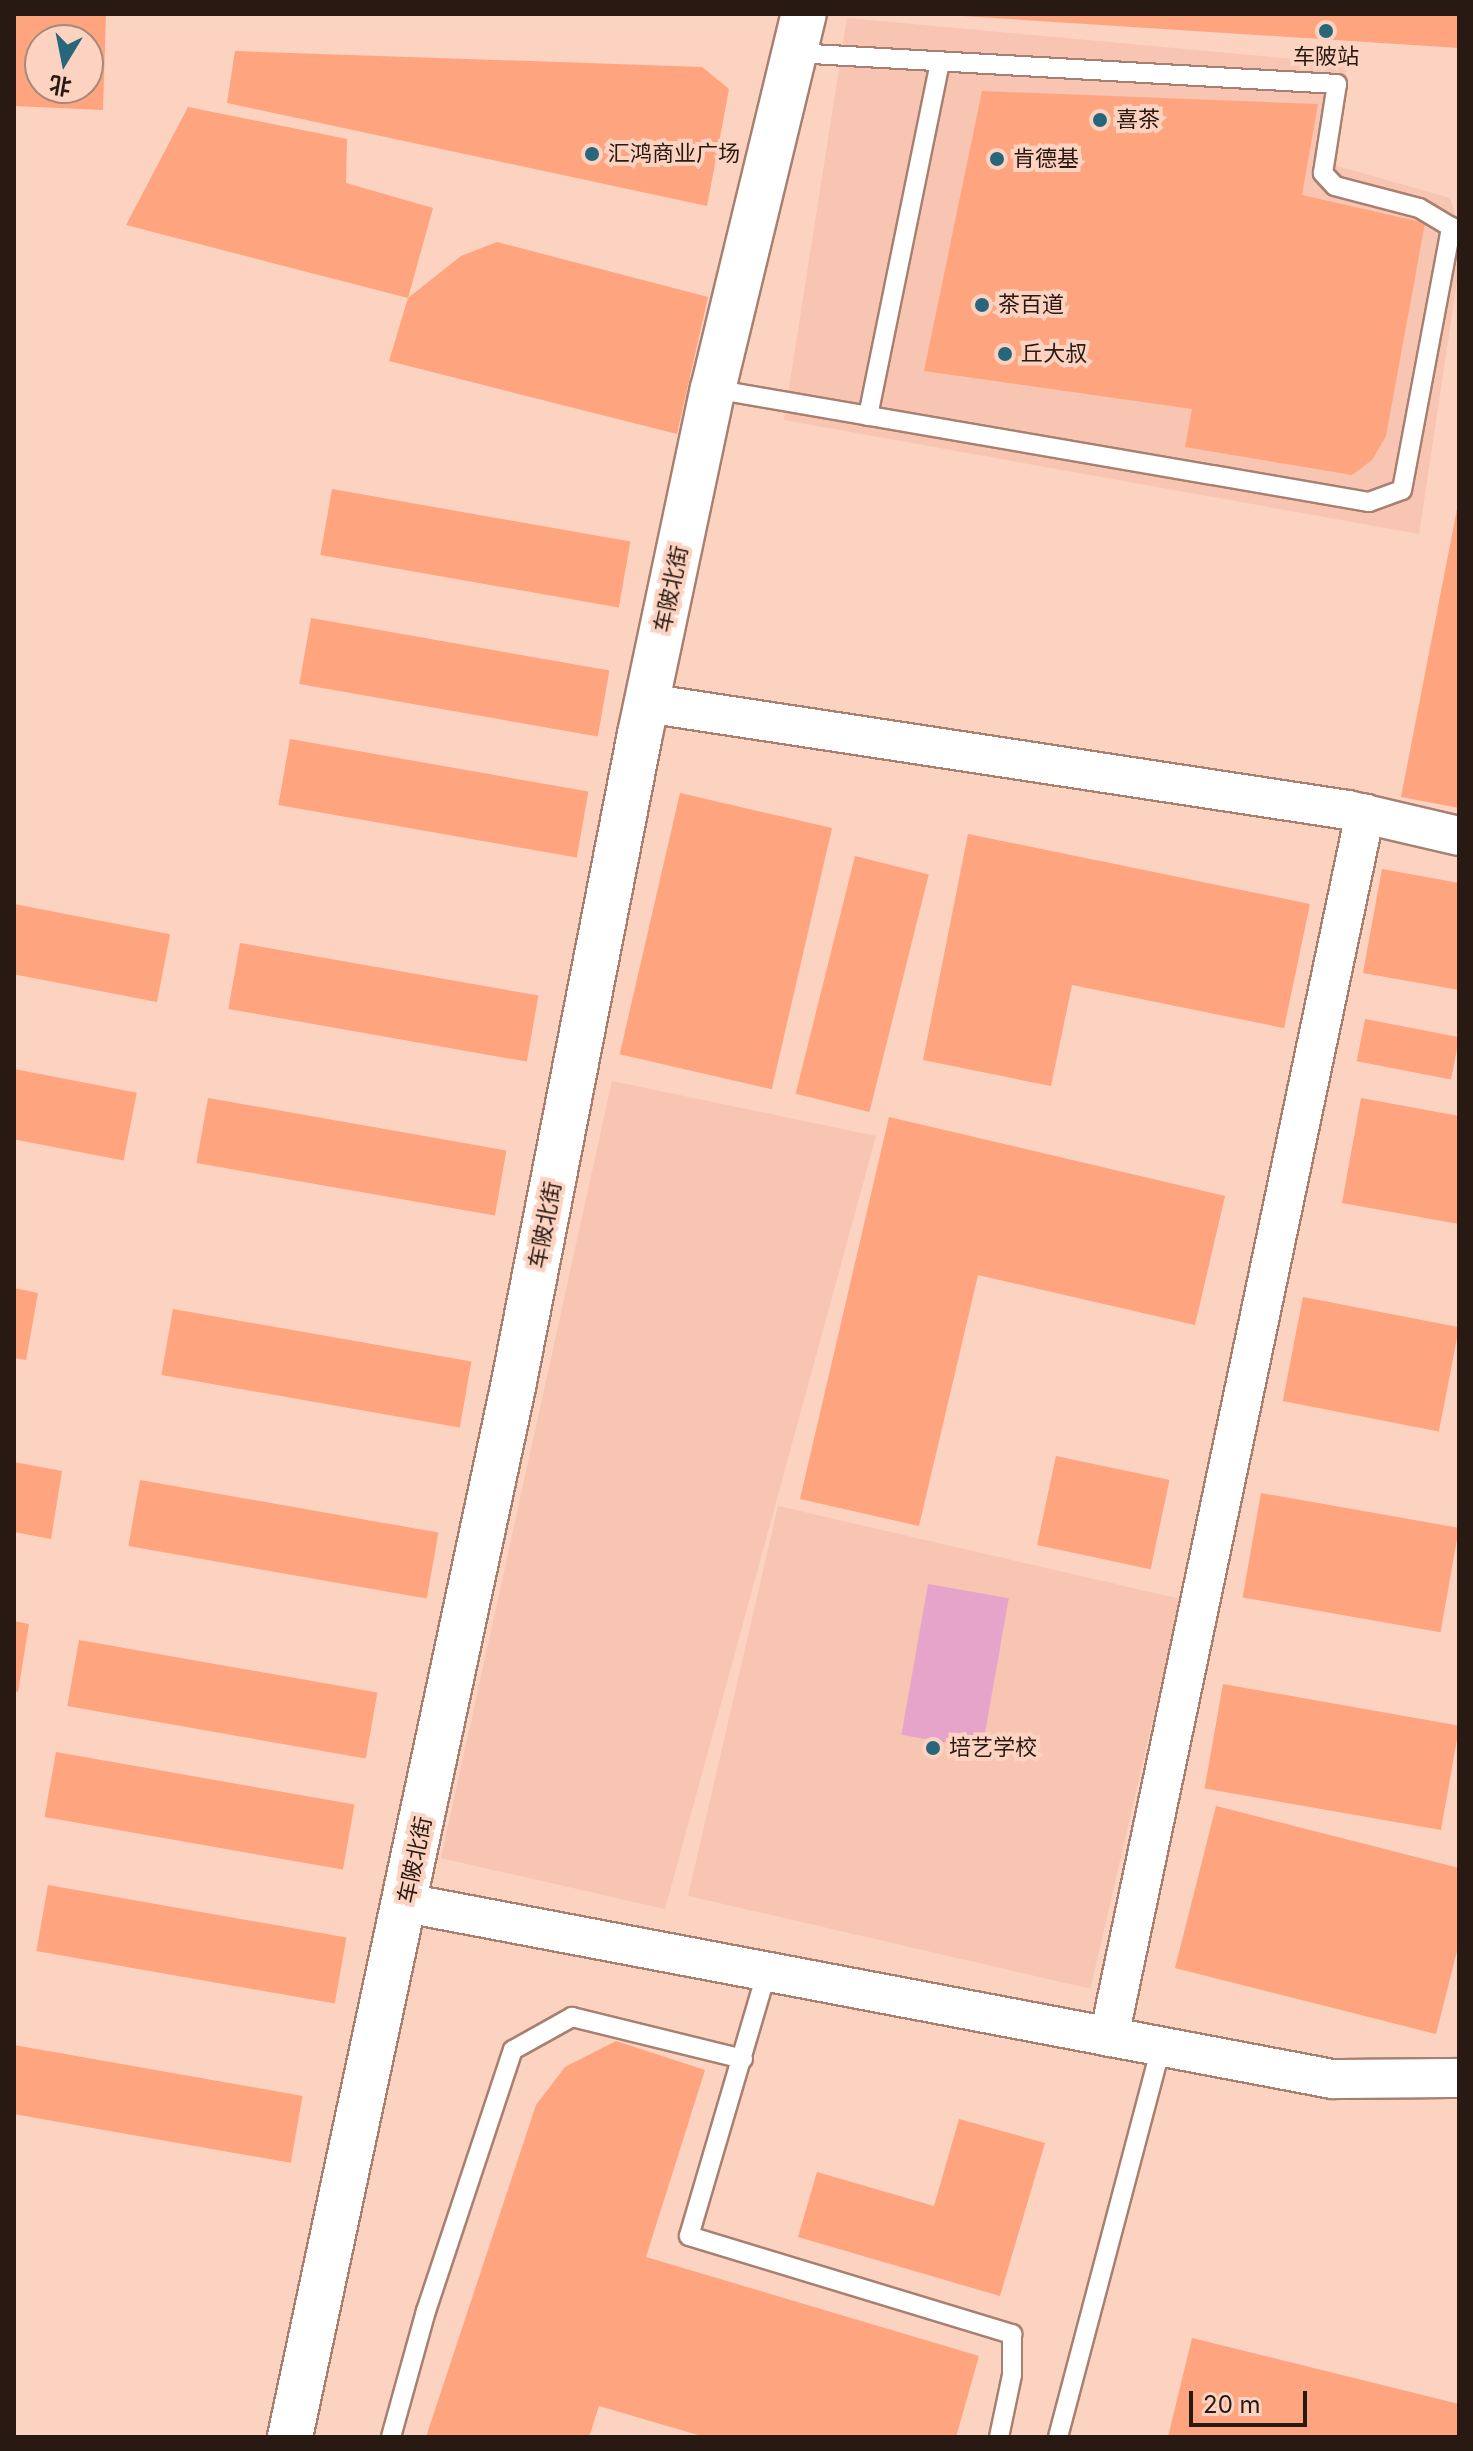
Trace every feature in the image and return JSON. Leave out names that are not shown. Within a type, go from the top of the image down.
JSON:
[{"type":"street","name":"车陂北街","points":[[290,2437],[406,1903],[646,703],[713,389],[799,34]]},
{"type":"street","points":[[646,703],[1365,814],[1459,836]]},
{"type":"street","points":[[1109,2037],[1365,814]]},
{"type":"street","points":[[406,1903],[1332,2079],[1457,2066]]},
{"type":"lane","points":[[713,389],[1369,502],[1402,490],[1451,227],[1419,208],[1335,186],[1323,173],[1337,84],[940,61],[799,34]]},
{"type":"lane","points":[[868,416],[940,61]]},
{"type":"lane","points":[[767,1971],[689,2236],[1012,2334],[1012,2375],[999,2437]]},
{"type":"lane","points":[[391,2437],[426,2311],[513,2050],[572,2017],[743,2059]]},
{"type":"lane","points":[[1058,2437],[1161,2046]]},
{"type":"shaded area","points":[[847,18],[1347,64],[1337,166],[1450,198],[1459,225],[1459,268],[1419,534],[784,420]]},
{"type":"shaded area","points":[[612,1081],[876,1136],[665,1909],[441,1858]]},
{"type":"shaded area","name":"培艺学校","points":[[778,1506],[1180,1599],[1090,1989],[688,1896]]},
{"type":"shaded area","points":[[928,1584],[1009,1598],[982,1749],[901,1735]]},
{"type":"building","points":[[14,14],[106,14],[104,78],[104,24],[24,24],[24,104],[103,104],[103,110],[14,106]]},
{"type":"building","name":"车陂站","points":[[1459,14],[1459,48],[963,16]]},
{"type":"building","name":"汇鸿商业广场","points":[[235,51],[702,67],[729,89],[707,206],[227,103]]},
{"type":"building","points":[[982,91],[1318,104],[1302,195],[1425,223],[1386,436],[1372,460],[1352,475],[1185,447],[1192,409],[924,371]]},
{"type":"building","points":[[188,107],[347,139],[346,183],[433,208],[408,298],[126,225]]},
{"type":"building","points":[[497,242],[708,297],[677,434],[389,361],[408,298],[461,256]]},
{"type":"building","points":[[332,489],[630,542],[619,608],[320,555]]},
{"type":"building","points":[[1459,504],[1459,808],[1401,797]]},
{"type":"building","points":[[311,618],[609,671],[598,737],[299,684]]},
{"type":"building","points":[[290,739],[588,792],[577,858],[278,805]]},
{"type":"building","points":[[680,793],[832,828],[772,1089],[620,1054]]},
{"type":"building","points":[[968,834],[1310,904],[1284,1028],[1072,985],[1051,1086],[923,1060]]},
{"type":"building","points":[[855,856],[929,874],[869,1112],[796,1094]]},
{"type":"building","points":[[1382,869],[1459,883],[1459,990],[1363,973]]},
{"type":"building","points":[[14,904],[170,934],[157,1002],[14,974]]},
{"type":"building","points":[[240,943],[538,996],[527,1062],[228,1009]]},
{"type":"building","points":[[1365,1019],[1459,1037],[1451,1080],[1357,1061]]},
{"type":"building","points":[[14,1069],[137,1093],[124,1161],[14,1139]]},
{"type":"building","points":[[208,1098],[506,1151],[495,1216],[197,1163]]},
{"type":"building","points":[[1361,1098],[1459,1116],[1459,1224],[1342,1203]]},
{"type":"building","points":[[889,1117],[1225,1196],[1195,1325],[978,1275],[919,1526],[800,1499]]},
{"type":"building","points":[[14,1288],[38,1293],[26,1360],[14,1358]]},
{"type":"building","points":[[1303,1297],[1459,1327],[1439,1431],[1283,1401]]},
{"type":"building","points":[[173,1309],[471,1362],[460,1428],[161,1375]]},
{"type":"building","points":[[1056,1456],[1169,1480],[1151,1569],[1037,1545]]},
{"type":"building","points":[[14,1462],[62,1471],[51,1539],[14,1532]]},
{"type":"building","points":[[140,1480],[438,1533],[427,1599],[128,1546]]},
{"type":"building","points":[[1261,1493],[1459,1528],[1441,1632],[1243,1597]]},
{"type":"building","points":[[14,1621],[29,1624],[18,1692],[14,1691]]},
{"type":"building","points":[[79,1640],[377,1693],[366,1759],[67,1706]]},
{"type":"building","points":[[1223,1684],[1459,1726],[1441,1830],[1205,1788]]},
{"type":"building","points":[[56,1752],[354,1805],[343,1870],[45,1817]]},
{"type":"building","points":[[1216,1806],[1459,1868],[1459,1943],[1436,2034],[1175,1968]]},
{"type":"building","points":[[48,1885],[346,1938],[335,2004],[36,1951]]},
{"type":"building","points":[[616,2041],[705,2070],[646,2257],[979,2356],[956,2437],[705,2437],[599,2406],[589,2437],[426,2437],[536,2105],[565,2067]]},
{"type":"building","points":[[14,2045],[303,2096],[291,2163],[14,2114]]},
{"type":"building","points":[[959,2119],[1045,2143],[1000,2296],[798,2237],[817,2172],[934,2206]]},
{"type":"building","points":[[1192,2338],[1459,2404],[1459,2437],[1168,2437]]},
{"type":"place","name":"车陂站","points":[[1326,31]]},
{"type":"place","name":"喜茶","points":[[1100,120]]},
{"type":"place","name":"汇鸿商业广场","points":[[592,154]]},
{"type":"place","name":"肯德基","points":[[997,159]]},
{"type":"place","name":"茶百道","points":[[982,305]]},
{"type":"place","name":"丘大叔","points":[[1005,354]]},
{"type":"place","name":"培艺学校","points":[[933,1748]]}]
